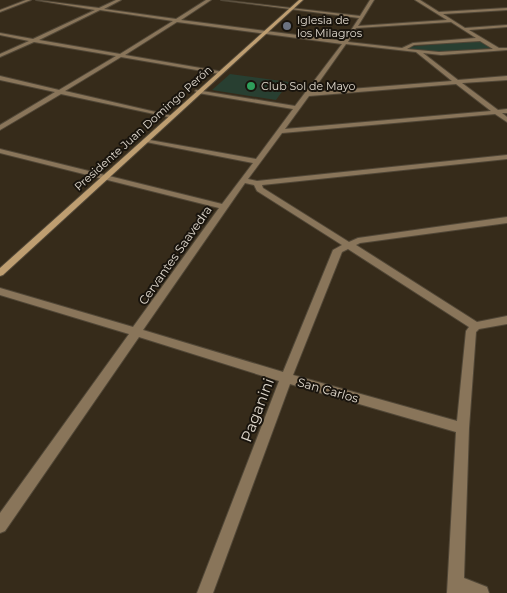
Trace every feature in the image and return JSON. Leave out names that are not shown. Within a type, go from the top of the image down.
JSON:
[{"type":"street","points":[[0,11],[29,0]]},
{"type":"street","points":[[38,0],[263,33],[441,54]]},
{"type":"street","points":[[0,56],[119,0]]},
{"type":"street","points":[[0,128],[209,0]]},
{"type":"street","points":[[223,0],[361,17]]},
{"type":"street","name":"Presidente Juan Domingo Perón","points":[[0,273],[300,0]]},
{"type":"street","name":"Cervantes Saavedra","points":[[0,526],[224,207],[282,131],[345,43],[372,0]]},
{"type":"street","points":[[417,0],[499,50]]},
{"type":"street","points":[[439,13],[507,9]]},
{"type":"street","points":[[355,27],[452,21]]},
{"type":"street","points":[[465,28],[507,26]]},
{"type":"street","points":[[0,34],[218,73]]},
{"type":"street","points":[[404,50],[405,46],[413,44],[482,39]]},
{"type":"street","points":[[425,57],[507,49]]},
{"type":"street","points":[[418,51],[507,120]]},
{"type":"street","points":[[0,78],[170,117]]},
{"type":"street","points":[[308,94],[507,78]]},
{"type":"street","points":[[198,92],[297,108]]},
{"type":"street","points":[[282,131],[507,111]]},
{"type":"street","points":[[146,140],[258,162]]},
{"type":"street","points":[[0,150],[103,178],[224,207]]},
{"type":"street","points":[[244,181],[257,183],[507,157]]},
{"type":"street","points":[[257,183],[260,190],[476,326]]},
{"type":"street","points":[[347,244],[507,220]]},
{"type":"street","name":"Paganini","points":[[205,593],[286,378],[335,256],[338,250],[347,244]]},
{"type":"street","name":"San Carlos","points":[[0,291],[286,378],[463,428]]},
{"type":"street","points":[[481,593],[455,588],[463,428],[471,331],[476,326],[507,320]]},
{"type":"green space","points":[[481,40],[494,48],[444,52],[409,50],[407,47]]},
{"type":"green space","name":"Club Sol de Mayo","points":[[230,74],[289,82],[276,100],[212,90]]},
{"type":"place","name":"Iglesia de los Milagros","points":[[287,26]]},
{"type":"place","name":"Club Sol de Mayo","points":[[251,86]]}]
